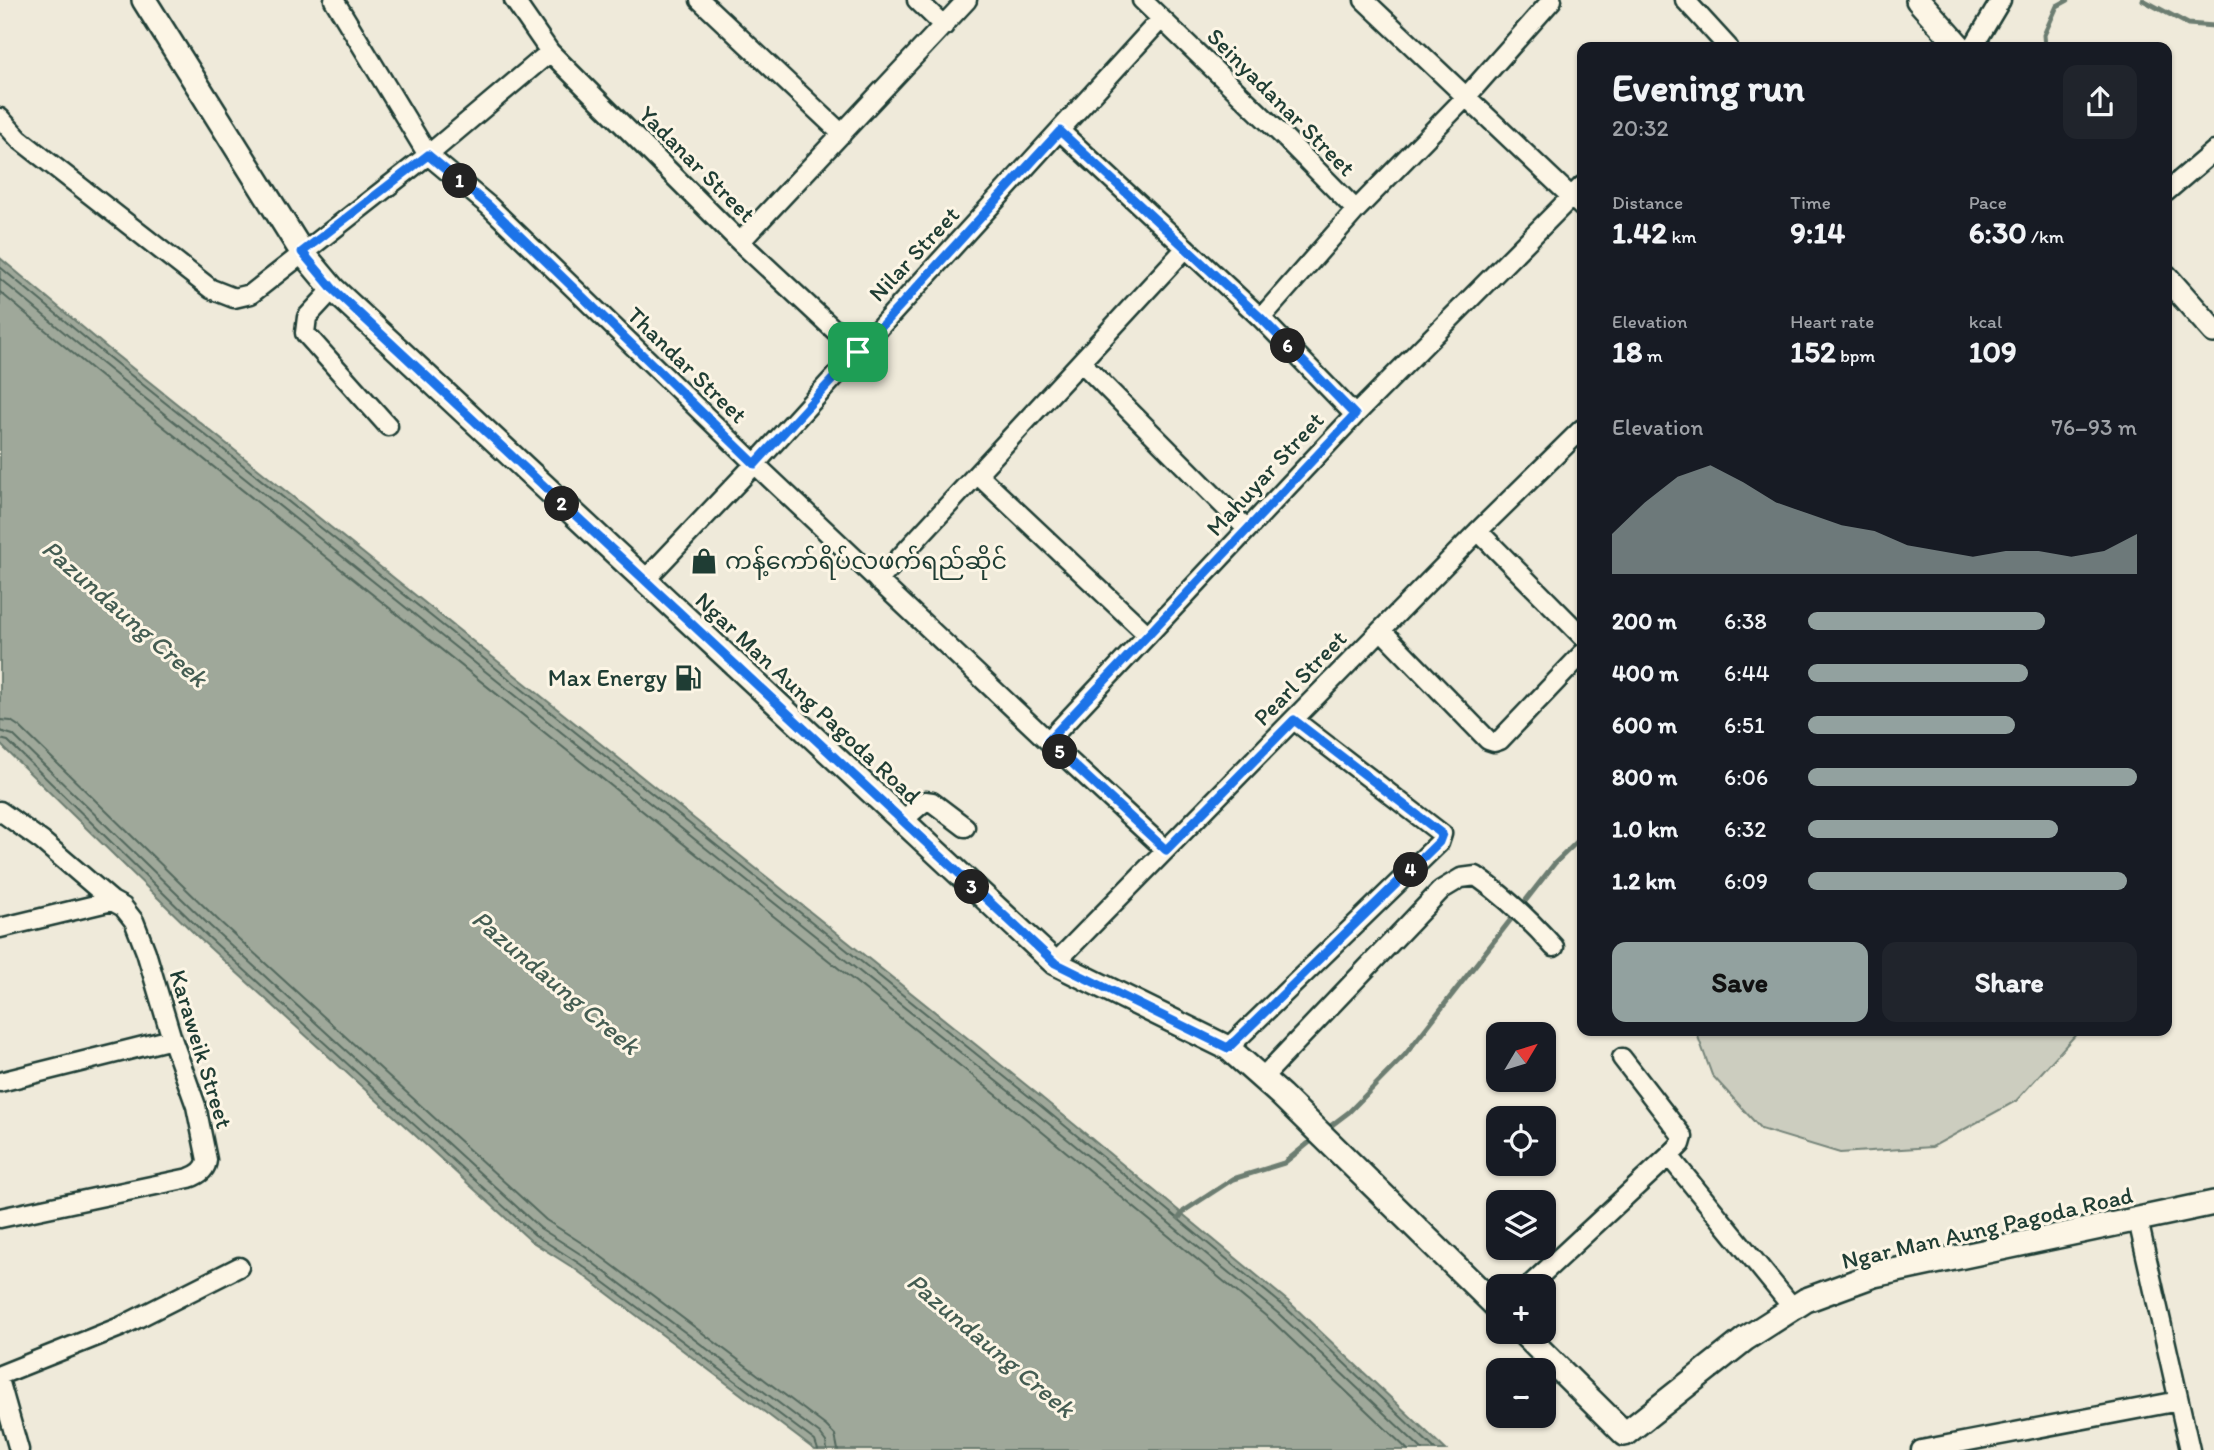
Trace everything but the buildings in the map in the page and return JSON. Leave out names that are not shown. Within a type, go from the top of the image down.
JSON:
[{"type":"main road","name":"Ngar Man Aung Pagoda Road","points":[[144,0],[302,252],[333,289],[1055,963],[1228,1048],[1486,1296]]},
{"type":"main road","points":[[1917,0],[1955,42]]},
{"type":"main road","points":[[2172,284],[2214,331]]},
{"type":"main road","name":"Ngar Man Aung Pagoda Road","points":[[1534,1344],[1625,1434],[1745,1339],[1806,1300],[1874,1276],[2214,1203]]},
{"type":"street","name":"Thandar Street","points":[[334,0],[428,155],[489,206],[755,464],[1166,850]]},
{"type":"street","name":"Yadanar Street","points":[[514,0],[550,52],[740,242],[858,352]]},
{"type":"street","points":[[700,0],[842,134]]},
{"type":"street","points":[[917,0],[944,26]]},
{"type":"street","points":[[740,242],[967,0]]},
{"type":"street","name":"Seinyadanar Street","points":[[1142,0],[1356,210]]},
{"type":"street","points":[[1364,0],[1466,97],[1577,196]]},
{"type":"street","points":[[1261,318],[1356,210],[1466,97],[1552,0]]},
{"type":"street","points":[[1685,0],[1719,42]]},
{"type":"street","points":[[1976,42],[2001,0]]},
{"type":"street","name":"Nilar Street","points":[[644,581],[755,464],[1161,19]]},
{"type":"street","points":[[0,118],[19,139],[211,289],[234,298],[251,294],[428,155],[550,52]]},
{"type":"street","points":[[1060,131],[1261,318],[1355,415]]},
{"type":"street","points":[[2172,187],[2214,151]]},
{"type":"street","name":"Mahuyar Street","points":[[1048,741],[1355,415],[1577,198]]},
{"type":"street","points":[[878,581],[1186,248]]},
{"type":"street","points":[[333,289],[307,317],[305,333],[388,426]]},
{"type":"street","points":[[1081,362],[1247,529]]},
{"type":"street","name":"Pearl Street","points":[[1055,963],[1478,531],[1577,434]]},
{"type":"street","points":[[977,474],[1147,635]]},
{"type":"street","points":[[1478,531],[1577,631]]},
{"type":"street","points":[[1381,630],[1488,740],[1494,742],[1500,740],[1577,659]]},
{"type":"street","points":[[1228,1048],[1430,852],[1442,834],[1294,720]]},
{"type":"street","points":[[902,821],[925,801],[932,802],[965,827]]},
{"type":"street","name":"Karaweik Street","points":[[0,811],[42,841],[112,901],[123,907],[134,921],[197,1106],[207,1160],[205,1168],[189,1178],[0,1218]]},
{"type":"street","points":[[1262,1078],[1441,890],[1461,878],[1476,876],[1511,902],[1554,947]]},
{"type":"street","points":[[0,928],[112,901]]},
{"type":"street","points":[[0,1082],[172,1039]]},
{"type":"street","points":[[1542,1274],[1681,1144],[1683,1137],[1622,1058]]},
{"type":"street","points":[[1669,1156],[1793,1308]]},
{"type":"street","points":[[2138,1220],[2190,1450]]},
{"type":"street","points":[[0,1375],[120,1327],[239,1267]]},
{"type":"street","points":[[0,1383],[19,1450]]},
{"type":"street","points":[[1921,1450],[2179,1401]]},
{"type":"shaded area","points":[[1698,1036],[2074,1036],[2016,1101],[1932,1147],[1840,1153],[1761,1129],[1712,1075]]},
{"type":"water","name":"Pazundaung Creek","points":[[0,258],[111,351],[1041,1097],[1289,1302],[1446,1450],[815,1450],[575,1269],[531,1241],[199,938],[0,744]]},
{"type":"waterway","points":[[2045,42],[2044,35],[2057,6],[2068,0]]},
{"type":"waterway","points":[[2143,0],[2188,24],[2214,26]]},
{"type":"waterway","points":[[1324,1131],[1349,1112],[1405,1055],[1555,863],[1577,842]]},
{"type":"waterway","points":[[1179,1218],[1184,1211],[1233,1179],[1284,1163],[1316,1137]]},
{"type":"place","name":"ကန့်ကော်ရိပ်လဖက်ရည်ဆိုင်","points":[[704,561]]},
{"type":"place","name":"Max Energy","points":[[688,678]]},
{"type":"route","points":[[1060,131],[1261,318],[1355,415],[1048,741],[1166,850],[1294,720],[1442,834],[1439,842],[1228,1048],[1055,963],[333,289],[302,252],[428,155],[489,206],[755,464],[858,352],[1060,131]]}]
